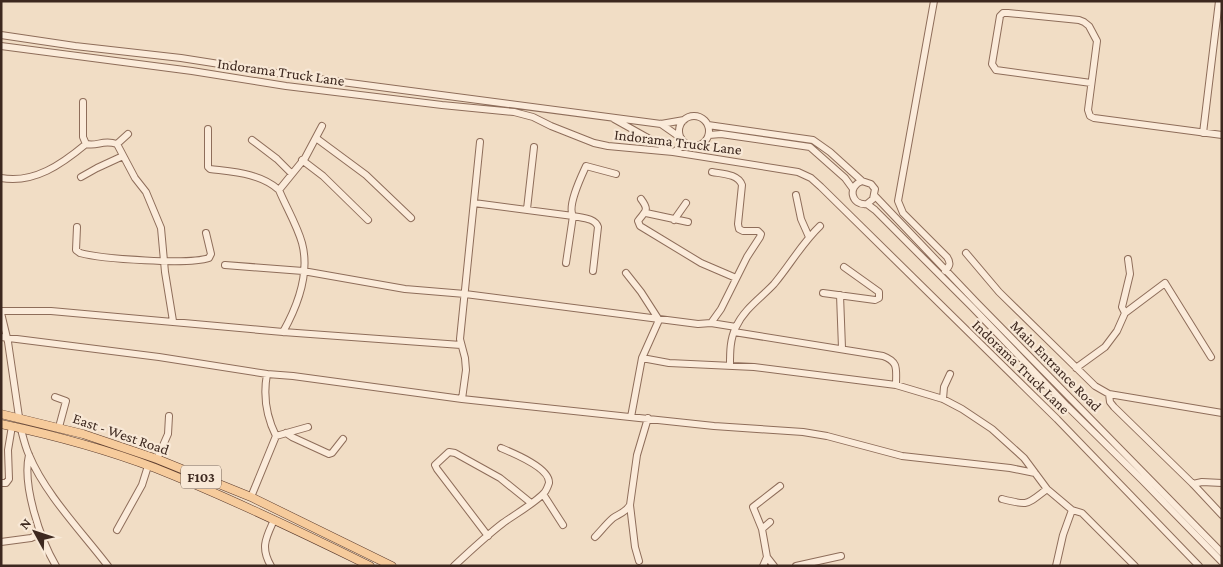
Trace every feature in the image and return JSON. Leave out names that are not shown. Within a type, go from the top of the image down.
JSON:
[{"type":"main road","name":"East - West Road","points":[[1,414],[59,427],[157,460],[251,497],[392,566]]},
{"type":"main road","name":"East - West Road","points":[[1,424],[83,444],[148,466],[274,520],[370,566]]},
{"type":"street","points":[[934,1],[898,201],[903,213],[948,257],[950,265],[940,275]]},
{"type":"street","points":[[1203,133],[1219,1]]},
{"type":"street","points":[[1091,83],[996,70],[992,64],[1000,16],[1003,13],[1008,13],[1084,22],[1094,33],[1097,41],[1088,110],[1090,116],[1222,135]]},
{"type":"street","points":[[1,35],[661,124],[698,116],[704,119],[708,125],[709,135],[700,145],[691,146],[661,124]]},
{"type":"street","name":"Indorama Truck Lane","points":[[1,46],[192,71],[286,86],[514,112],[533,117],[551,126],[601,144],[673,152],[798,172],[811,178],[1057,419],[1199,566]]},
{"type":"street","points":[[490,110],[494,101]]},
{"type":"street","points":[[82,102],[83,137],[86,144]]},
{"type":"street","points":[[610,117],[673,152],[687,144]]},
{"type":"street","points":[[681,138],[679,128],[684,120]]},
{"type":"street","points":[[708,125],[814,140],[862,181],[868,182],[873,186],[875,196],[867,204],[855,201],[852,195],[855,185],[862,181]]},
{"type":"street","points":[[279,190],[302,160],[322,126]]},
{"type":"street","points":[[208,129],[207,161],[210,169],[240,172],[257,177],[273,185],[279,190],[302,243],[304,259],[298,300],[283,332]]},
{"type":"street","points":[[116,144],[128,134]]},
{"type":"street","points":[[709,135],[721,134],[810,146],[845,178],[853,189]]},
{"type":"street","points":[[316,138],[366,175],[411,218]]},
{"type":"street","points":[[252,140],[277,159],[291,173]]},
{"type":"street","points":[[1,178],[16,179],[48,171],[86,144],[91,145],[106,141],[116,144],[132,174],[146,192],[161,228],[173,321]]},
{"type":"street","points":[[462,399],[466,370],[461,345],[464,294],[480,142]]},
{"type":"street","points":[[527,209],[534,146]]},
{"type":"street","points":[[82,177],[123,156]]},
{"type":"street","points":[[302,160],[323,176],[368,220]]},
{"type":"street","points":[[566,263],[574,198],[586,166],[616,174]]},
{"type":"street","points":[[711,323],[722,309],[736,278],[760,234],[758,231],[742,231],[739,229],[741,181],[733,176],[712,172]]},
{"type":"street","points":[[796,195],[801,219],[809,236]]},
{"type":"street","name":"Main Entrance Road","points":[[875,196],[977,303],[1222,552]]},
{"type":"street","points":[[641,199],[646,213]]},
{"type":"street","points":[[474,203],[573,216],[588,219],[598,224],[593,270]]},
{"type":"street","points":[[674,220],[686,203]]},
{"type":"street","points":[[867,204],[940,275],[1222,562]]},
{"type":"street","points":[[646,213],[638,221],[640,226],[701,263],[736,278]]},
{"type":"street","points":[[646,213],[688,222]]},
{"type":"street","points":[[730,365],[731,343],[743,315],[782,274],[809,236],[820,226]]},
{"type":"street","points":[[77,227],[76,250],[80,253],[164,260],[209,258],[211,254],[206,233]]},
{"type":"street","points":[[966,252],[999,292],[1094,386],[1109,394],[1221,412]]},
{"type":"street","points":[[1125,313],[1122,306],[1130,274],[1128,259]]},
{"type":"street","points":[[225,265],[303,271],[405,289],[464,294],[659,320],[698,324],[711,323],[735,330],[883,356],[891,359],[896,366],[896,385]]},
{"type":"street","points":[[823,293],[875,300],[879,296],[879,292],[844,267]]},
{"type":"street","points":[[626,273],[659,320]]},
{"type":"street","points":[[1076,368],[1105,347],[1118,331],[1125,313],[1165,282],[1211,357]]},
{"type":"street","points":[[840,294],[842,348]]},
{"type":"street","points":[[19,417],[17,394],[4,337],[1,312],[51,310],[283,332],[461,345]]},
{"type":"street","points":[[632,417],[642,358],[659,320]]},
{"type":"street","points":[[4,337],[462,399],[714,426],[803,432],[827,436],[902,456],[1010,468],[1035,473]]},
{"type":"street","points":[[642,358],[669,362],[730,365],[896,385],[943,399],[992,428],[1024,458],[1047,489],[1072,510],[1082,513],[1135,566]]},
{"type":"street","points":[[267,374],[264,390],[265,405],[270,426],[276,436]]},
{"type":"street","points":[[943,399],[944,387],[950,374]]},
{"type":"street","points":[[1109,394],[1110,402],[1114,407],[1222,515]]},
{"type":"street","points":[[56,397],[66,401],[59,427]]},
{"type":"street","points":[[157,460],[168,434],[169,416]]},
{"type":"street","points":[[639,561],[635,547],[630,505],[637,455],[648,418]]},
{"type":"street","points":[[1,484],[6,483],[9,479],[8,450],[12,426]]},
{"type":"street","points":[[276,436],[308,428]]},
{"type":"street","points":[[21,429],[29,455],[43,480],[69,517],[108,566]]},
{"type":"street","points":[[286,433],[329,454],[332,453],[343,439]]},
{"type":"street","points":[[251,497],[276,436]]},
{"type":"street","points":[[454,566],[488,536],[543,494],[549,485],[544,473],[521,456],[501,448]]},
{"type":"street","points":[[488,536],[435,465],[449,452],[455,453],[500,478],[531,503]]},
{"type":"street","points":[[29,455],[27,476],[40,534],[56,566]]},
{"type":"street","points":[[117,530],[142,485],[148,466]]},
{"type":"street","points":[[1193,484],[1202,482],[1222,483]]},
{"type":"street","points":[[774,566],[767,557],[762,529],[752,507],[780,486]]},
{"type":"street","points":[[1002,499],[1028,504],[1047,489]]},
{"type":"street","points":[[543,494],[563,525]]},
{"type":"street","points":[[595,538],[603,527],[630,505]]},
{"type":"street","points":[[1056,566],[1062,535],[1072,510]]},
{"type":"street","points":[[271,566],[264,543],[274,520]]},
{"type":"street","points":[[762,529],[770,522]]},
{"type":"street","points":[[1,542],[31,538],[40,534]]},
{"type":"street","points":[[796,566],[841,556]]},
{"type":"street","points":[[763,566],[767,557]]}]
